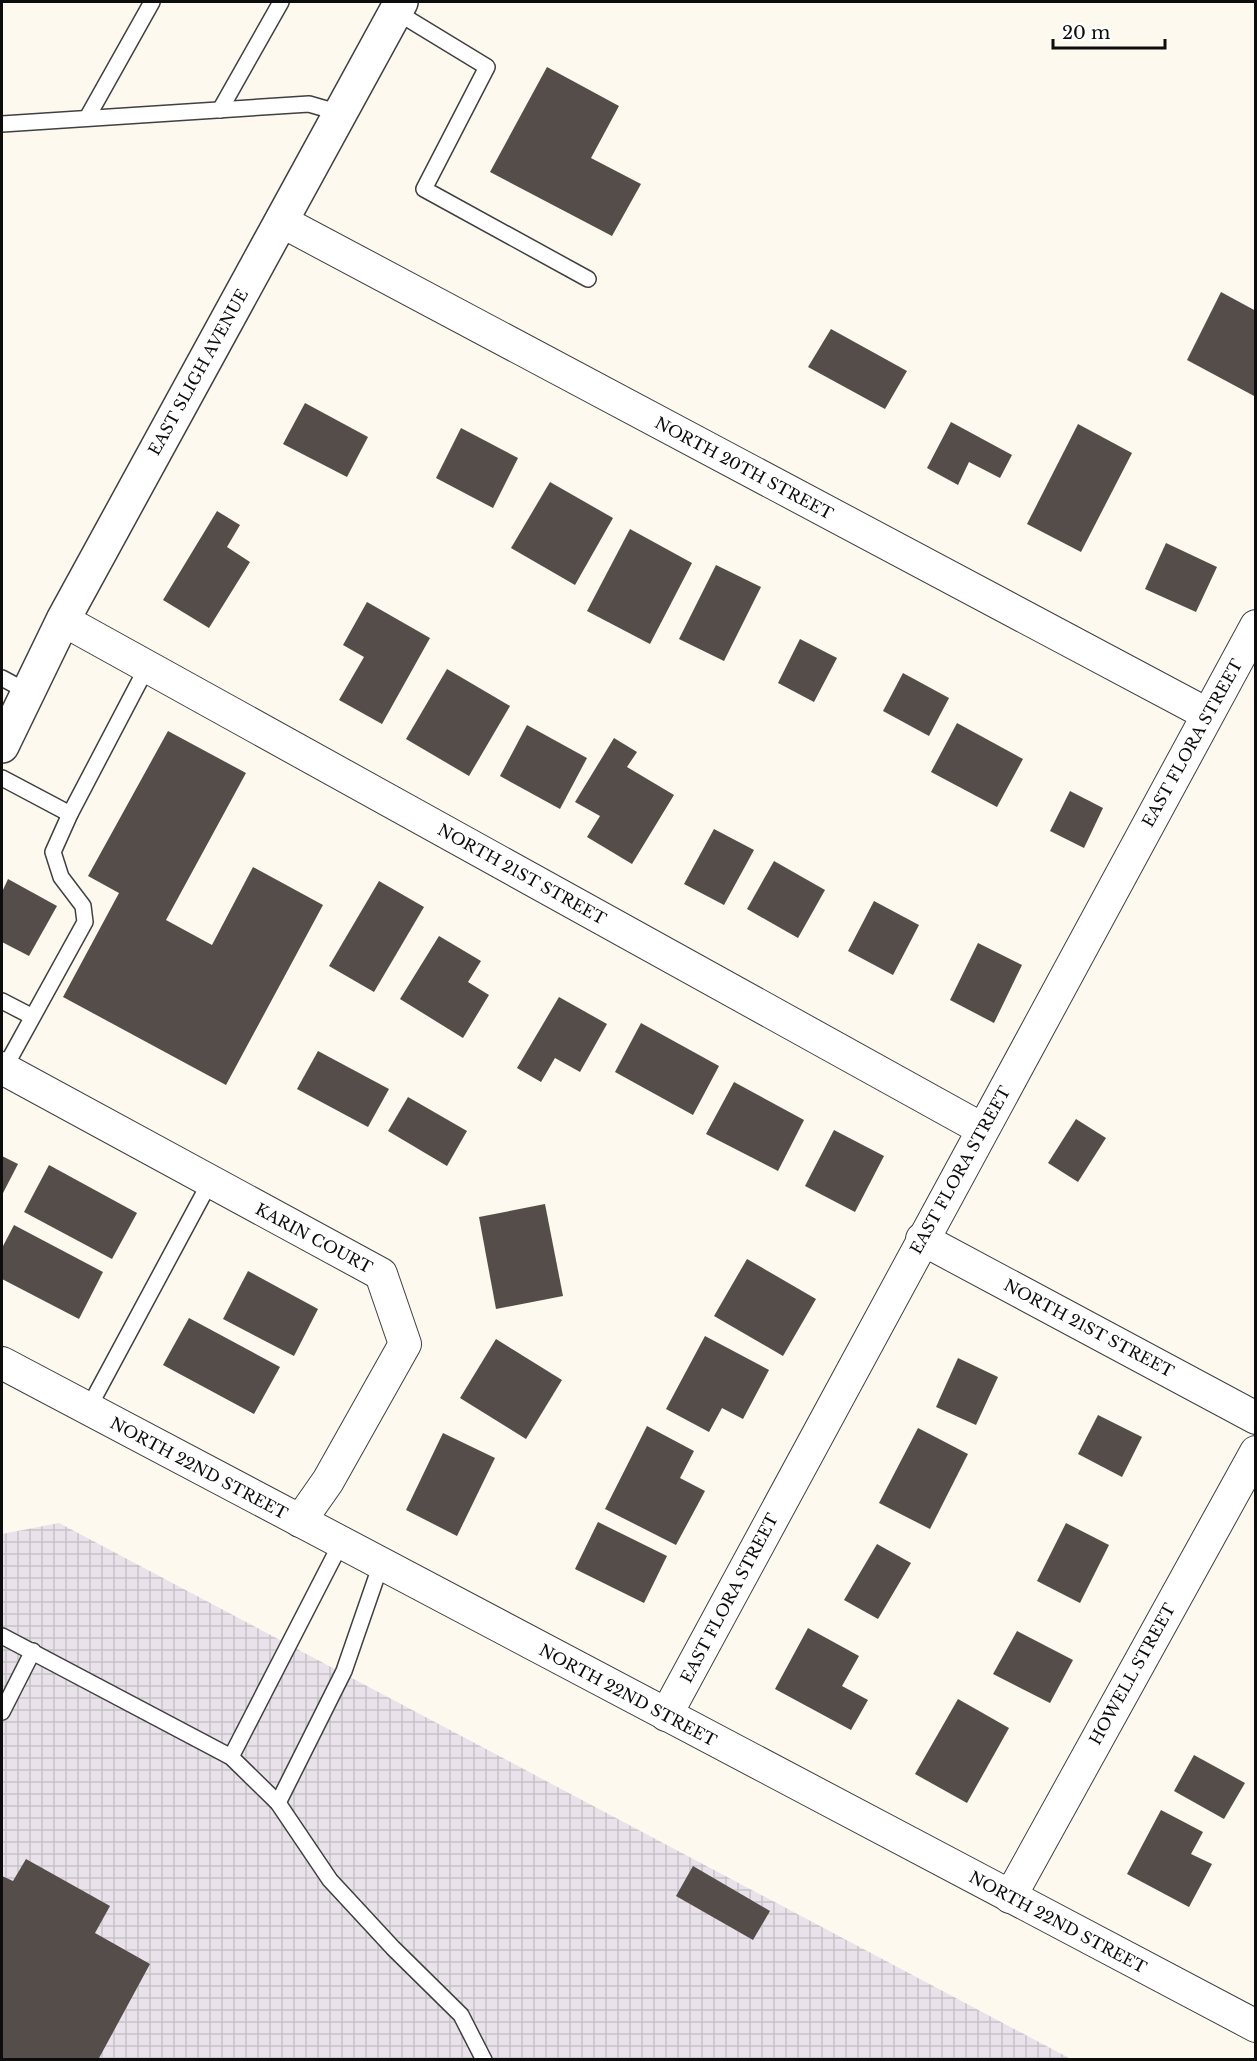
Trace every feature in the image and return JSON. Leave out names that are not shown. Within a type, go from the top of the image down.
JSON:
[{"type":"street","name":"EAST SLIGH AVENUE","points":[[2,747],[15,685],[63,620],[398,6]]},
{"type":"street","name":"NORTH 20TH STREET","points":[[281,221],[1207,714]]},
{"type":"street","name":"NORTH 21ST STREET","points":[[63,620],[982,1128]]},
{"type":"street","name":"EAST FLORA STREET","points":[[666,1715],[1256,626]]},
{"type":"street","name":"KARIN COURT","points":[[3,1069],[381,1274],[405,1344],[327,1482],[300,1521]]},
{"type":"street","name":"NORTH 21ST STREET","points":[[922,1239],[1256,1418]]},
{"type":"street","name":"NORTH 22ND STREET","points":[[2,1363],[1256,2026]]},
{"type":"street","name":"HOWELL STREET","points":[[1010,1897],[1256,1452]]},
{"type":"lane","points":[[87,118],[152,2]]},
{"type":"lane","points":[[220,110],[281,2]]},
{"type":"lane","points":[[398,6],[487,67],[424,189],[588,279]]},
{"type":"lane","points":[[2,124],[309,104],[340,113]]},
{"type":"lane","points":[[3,1069],[85,922],[82,906],[61,877],[53,852],[70,813],[147,666]]},
{"type":"lane","points":[[2,778],[70,813]]},
{"type":"lane","points":[[2,1001],[32,1016]]},
{"type":"lane","points":[[88,1409],[210,1182]]},
{"type":"lane","points":[[231,1757],[341,1543]]},
{"type":"lane","points":[[278,1803],[344,1671],[381,1564]]},
{"type":"lane","points":[[2,1636],[231,1757],[278,1803],[330,1880],[393,1948],[461,2015],[484,2060]]},
{"type":"lane","points":[[2,1713],[33,1651]]},
{"type":"shaded area","points":[[59,1523],[1071,2059],[2,2060],[2,1534]]},
{"type":"building","points":[[547,67],[619,106],[591,158],[641,184],[612,236],[490,172]]},
{"type":"building","points":[[1221,292],[1256,311],[1256,397],[1187,360]]},
{"type":"building","points":[[831,329],[907,371],[885,409],[808,367]]},
{"type":"building","points":[[305,403],[368,437],[347,477],[283,444]]},
{"type":"building","points":[[951,422],[1012,455],[1000,478],[969,462],[958,485],[927,468]]},
{"type":"building","points":[[1078,424],[1132,453],[1081,552],[1027,524]]},
{"type":"building","points":[[461,428],[518,458],[493,508],[436,478]]},
{"type":"building","points":[[550,482],[613,518],[575,585],[511,548]]},
{"type":"building","points":[[217,511],[240,525],[227,547],[250,562],[209,628],[163,600]]},
{"type":"building","points":[[630,529],[692,563],[650,644],[587,611]]},
{"type":"building","points":[[1166,543],[1217,567],[1196,612],[1145,589]]},
{"type":"building","points":[[716,565],[761,587],[724,661],[679,639]]},
{"type":"building","points":[[367,602],[430,638],[382,724],[339,700],[364,657],[343,645]]},
{"type":"building","points":[[800,639],[837,658],[814,702],[778,683]]},
{"type":"building","points":[[447,669],[510,706],[469,776],[406,739]]},
{"type":"building","points":[[903,673],[949,698],[929,736],[883,711]]},
{"type":"building","points":[[957,723],[1023,759],[997,807],[931,772]]},
{"type":"building","points":[[527,725],[587,758],[560,809],[500,776]]},
{"type":"building","points":[[168,731],[246,773],[166,920],[212,945],[253,867],[323,905],[226,1085],[63,997],[119,893],[88,876]]},
{"type":"building","points":[[614,738],[637,752],[627,767],[674,795],[632,864],[587,837],[600,816],[575,802]]},
{"type":"building","points":[[1070,791],[1103,808],[1084,848],[1050,831]]},
{"type":"building","points":[[714,829],[754,850],[724,905],[684,884]]},
{"type":"building","points":[[774,861],[825,890],[798,938],[747,909]]},
{"type":"building","points":[[8,879],[57,906],[29,956],[2,942],[2,892]]},
{"type":"building","points":[[379,881],[424,907],[374,992],[329,966]]},
{"type":"building","points":[[874,901],[919,925],[893,975],[848,951]]},
{"type":"building","points":[[439,936],[481,961],[468,982],[489,995],[463,1038],[400,999]]},
{"type":"building","points":[[978,943],[1022,965],[994,1023],[950,1000]]},
{"type":"building","points":[[559,997],[607,1024],[580,1072],[555,1058],[541,1082],[517,1068]]},
{"type":"building","points":[[641,1023],[719,1066],[693,1115],[615,1072]]},
{"type":"building","points":[[318,1051],[389,1089],[368,1127],[297,1089]]},
{"type":"building","points":[[734,1082],[804,1120],[778,1171],[706,1134]]},
{"type":"building","points":[[408,1097],[467,1131],[447,1166],[388,1131]]},
{"type":"building","points":[[1076,1119],[1106,1138],[1078,1182],[1048,1163]]},
{"type":"building","points":[[834,1130],[884,1156],[855,1212],[805,1186]]},
{"type":"building","points":[[2,1156],[18,1164],[2,1195]]},
{"type":"building","points":[[49,1165],[137,1213],[112,1259],[24,1212]]},
{"type":"building","points":[[545,1204],[563,1296],[496,1309],[479,1217]]},
{"type":"building","points":[[14,1225],[103,1272],[79,1319],[2,1279],[2,1248]]},
{"type":"building","points":[[747,1259],[816,1299],[783,1356],[714,1316]]},
{"type":"building","points":[[248,1271],[318,1309],[294,1356],[223,1319]]},
{"type":"building","points":[[189,1318],[280,1367],[254,1414],[163,1365]]},
{"type":"building","points":[[705,1336],[769,1370],[743,1419],[722,1408],[709,1432],[666,1409]]},
{"type":"building","points":[[496,1339],[562,1380],[526,1439],[460,1398]]},
{"type":"building","points":[[958,1358],[998,1377],[976,1425],[936,1407]]},
{"type":"building","points":[[1098,1415],[1142,1437],[1122,1477],[1078,1454]]},
{"type":"building","points":[[647,1426],[694,1451],[680,1478],[705,1491],[676,1545],[605,1509]]},
{"type":"building","points":[[918,1428],[968,1454],[930,1529],[879,1503]]},
{"type":"building","points":[[443,1433],[495,1458],[457,1536],[406,1510]]},
{"type":"building","points":[[598,1522],[667,1556],[644,1603],[575,1569]]},
{"type":"building","points":[[1066,1523],[1109,1545],[1080,1603],[1037,1581]]},
{"type":"building","points":[[877,1544],[911,1563],[878,1619],[844,1600]]},
{"type":"building","points":[[808,1628],[859,1656],[842,1686],[868,1700],[851,1730],[775,1689]]},
{"type":"building","points":[[1017,1631],[1073,1660],[1050,1703],[993,1674]]},
{"type":"building","points":[[958,1699],[1009,1728],[967,1803],[915,1774]]},
{"type":"building","points":[[1194,1755],[1245,1783],[1224,1819],[1174,1791]]},
{"type":"building","points":[[1161,1810],[1203,1832],[1191,1854],[1212,1864],[1189,1907],[1127,1874]]},
{"type":"building","points":[[26,1859],[110,1906],[95,1933],[150,1964],[98,2060],[2,2060],[2,1876],[13,1881]]},
{"type":"building","points":[[693,1866],[770,1911],[753,1940],[676,1896]]}]
